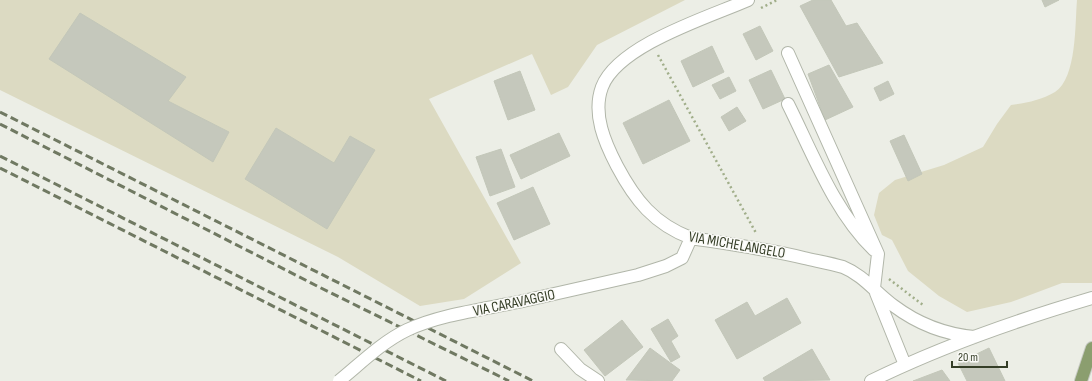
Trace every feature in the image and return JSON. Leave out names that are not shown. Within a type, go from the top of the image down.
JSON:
[{"type":"main road","points":[[1081,381],[1092,348]]},
{"type":"street","name":"VIA MICHELANGELO","points":[[748,0],[651,42],[620,63],[608,76],[602,88],[600,121],[605,142],[625,182],[641,204],[661,224],[691,238],[765,249],[829,263],[858,276],[893,305],[932,328],[954,335],[974,338]]},
{"type":"street","points":[[788,53],[878,254],[874,288],[905,365]]},
{"type":"street","points":[[788,104],[846,218],[860,236],[878,254]]},
{"type":"street","name":"VIA CARAVAGGIO","points":[[339,381],[384,344],[407,330],[435,320],[523,302],[638,275],[666,266],[682,258],[691,238]]},
{"type":"street","points":[[871,381],[905,365],[974,338],[1041,313],[1092,298]]},
{"type":"street","points":[[561,349],[580,369],[598,381]]},
{"type":"path","points":[[756,11],[777,0]]},
{"type":"path","points":[[651,42],[758,237],[753,236]]},
{"type":"path","points":[[653,58],[664,53]]},
{"type":"path","points":[[876,270],[895,282],[925,307]]},
{"type":"shaded area","points":[[0,0],[685,0],[597,45],[568,87],[551,95],[532,54],[429,99],[521,263],[464,299],[420,306],[338,257],[0,90]]},
{"type":"shaded area","points":[[1077,0],[1092,0],[1092,283],[1062,283],[1011,302],[967,312],[939,296],[908,271],[892,240],[882,235],[874,215],[879,193],[895,180],[944,165],[983,147],[1011,105],[1034,101],[1055,92],[1062,85],[1071,63],[1074,49]]},
{"type":"building","points":[[813,0],[831,0],[846,26],[857,23],[883,63],[839,77],[800,6]]},
{"type":"building","points":[[1042,0],[1059,0],[1045,7]]},
{"type":"building","points":[[80,13],[186,77],[168,101],[229,132],[213,162],[49,59]]},
{"type":"building","points":[[760,26],[773,51],[756,60],[743,34]]},
{"type":"building","points":[[712,46],[724,72],[693,87],[681,61]]},
{"type":"building","points":[[829,65],[853,107],[825,120],[808,74]]},
{"type":"building","points":[[771,70],[785,99],[763,109],[749,80]]},
{"type":"building","points":[[520,71],[535,110],[508,120],[494,81]]},
{"type":"building","points":[[729,77],[736,91],[720,99],[712,85]]},
{"type":"building","points":[[888,81],[894,94],[880,101],[874,88]]},
{"type":"building","points":[[669,100],[690,141],[643,164],[623,123]]},
{"type":"building","points":[[737,107],[746,121],[729,131],[721,117]]},
{"type":"building","points":[[276,128],[334,163],[350,136],[375,150],[327,229],[245,179]]},
{"type":"building","points":[[559,133],[570,156],[521,179],[510,155]]},
{"type":"building","points":[[904,135],[922,174],[908,181],[890,141]]},
{"type":"building","points":[[501,149],[515,187],[490,196],[476,157]]},
{"type":"building","points":[[533,187],[550,224],[514,240],[497,203]]},
{"type":"building","points":[[787,298],[801,323],[737,359],[715,320],[747,302],[755,316]]},
{"type":"building","points":[[668,319],[678,336],[671,341],[680,357],[671,362],[651,329]]},
{"type":"building","points":[[622,320],[643,347],[605,376],[584,350]]},
{"type":"building","points":[[650,348],[680,370],[672,381],[626,380]]},
{"type":"building","points":[[989,348],[1005,381],[967,381],[958,363]]},
{"type":"building","points":[[812,349],[830,380],[765,381],[763,378]]},
{"type":"building","points":[[942,370],[950,381],[913,381]]},
{"type":"railway","points":[[0,112],[533,381]]},
{"type":"railway","points":[[0,124],[321,288],[509,381]]},
{"type":"railway","points":[[0,156],[446,381]]},
{"type":"railway","points":[[0,168],[421,381]]}]
